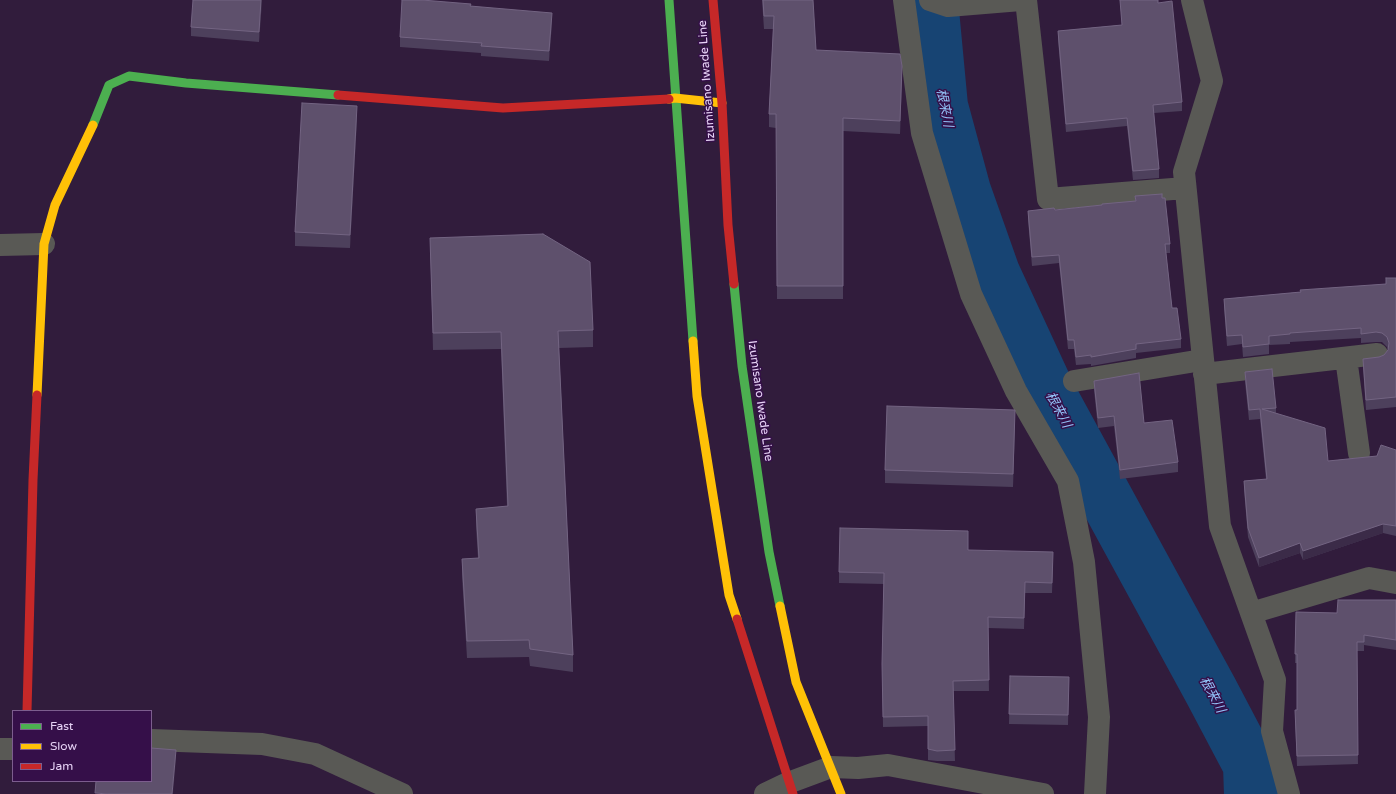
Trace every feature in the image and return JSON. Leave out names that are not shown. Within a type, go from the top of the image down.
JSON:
[{"type":"main road","points":[[669,0],[697,396],[729,595],[790,789]]},
{"type":"main road","name":"Izumisano Iwade Line","points":[[713,0],[722,103],[728,225],[742,366],[769,552],[796,682],[841,794]]},
{"type":"main road","points":[[27,710],[33,480],[44,244],[55,204],[90,131],[109,86],[129,76],[186,84],[503,108],[675,98],[722,103]]},
{"type":"street","points":[[904,0],[922,133],[971,294],[1016,391],[1068,481],[1084,562],[1099,717],[1095,794]]},
{"type":"street","points":[[930,0],[948,6],[1021,0]]},
{"type":"street","points":[[1026,0],[1048,199],[1185,188]]},
{"type":"street","points":[[1192,0],[1212,81],[1184,172],[1220,526],[1275,680],[1272,731],[1289,794]]},
{"type":"street","points":[[0,245],[44,244]]},
{"type":"street","points":[[1074,381],[1203,367],[1346,358],[1377,354]]},
{"type":"street","points":[[1346,358],[1359,453]]},
{"type":"street","points":[[1251,613],[1369,578],[1396,582]]},
{"type":"street","points":[[152,740],[262,744],[314,754],[402,794]]},
{"type":"street","points":[[0,749],[12,749]]},
{"type":"street","points":[[765,794],[790,789],[831,767],[858,768],[888,765],[1043,794]]},
{"type":"building","points":[[193,0],[261,0],[259,32],[191,27]]},
{"type":"building","points":[[402,0],[471,4],[470,6],[552,13],[549,51],[481,46],[482,43],[400,37]]},
{"type":"building","points":[[763,0],[813,0],[816,50],[900,54],[902,66],[900,121],[843,118],[843,286],[777,286],[776,114],[769,114],[774,16],[764,16]]},
{"type":"building","points":[[1120,0],[1158,0],[1158,3],[1172,1],[1182,102],[1153,105],[1159,169],[1133,171],[1127,118],[1066,124],[1058,31],[1122,25]]},
{"type":"building","points":[[302,103],[357,106],[350,235],[295,232]]},
{"type":"building","points":[[1162,194],[1162,198],[1165,198],[1170,244],[1165,244],[1172,308],[1177,308],[1181,339],[1136,344],[1136,349],[1091,357],[1091,355],[1076,357],[1074,340],[1068,340],[1059,255],[1032,257],[1028,211],[1054,208],[1055,210],[1136,201],[1135,196]]},
{"type":"building","points":[[543,234],[590,262],[593,330],[558,331],[573,655],[530,649],[529,640],[467,641],[462,559],[479,558],[476,509],[508,506],[501,332],[433,333],[430,238]]},
{"type":"building","points":[[1386,278],[1396,278],[1396,397],[1366,400],[1363,359],[1379,357],[1384,355],[1388,350],[1389,343],[1387,337],[1382,333],[1376,332],[1361,334],[1361,328],[1290,333],[1269,336],[1269,344],[1243,347],[1242,335],[1227,336],[1224,299],[1301,292],[1300,290],[1386,284]]},
{"type":"building","points":[[1272,369],[1276,408],[1262,409],[1325,428],[1328,461],[1377,456],[1381,445],[1396,450],[1396,526],[1383,524],[1303,551],[1300,543],[1259,558],[1248,528],[1244,481],[1267,479],[1260,409],[1249,410],[1245,372]]},
{"type":"building","points":[[1139,373],[1144,423],[1172,420],[1178,462],[1120,470],[1114,416],[1098,418],[1094,381]]},
{"type":"building","points":[[887,406],[1015,410],[1013,474],[885,470]]},
{"type":"building","points":[[840,528],[968,531],[968,550],[1053,552],[1052,583],[1025,582],[1024,618],[988,617],[989,680],[953,681],[955,750],[937,751],[928,749],[928,716],[883,717],[882,664],[884,573],[839,572]]},
{"type":"building","points":[[1338,600],[1396,600],[1396,640],[1364,635],[1364,642],[1357,642],[1358,755],[1297,756],[1295,710],[1297,710],[1297,654],[1295,654],[1296,612],[1337,613]]},
{"type":"building","points":[[1010,676],[1069,677],[1068,715],[1009,714]]},
{"type":"building","points":[[152,748],[176,750],[172,794],[95,793],[96,782],[152,782]]},
{"type":"waterway","name":"根来川","points":[[931,0],[941,106],[964,191],[993,273],[1048,392],[1250,765],[1251,794]]},
{"type":"traffic: fast","points":[[669,0],[693,341]]},
{"type":"traffic: fast","points":[[93,125],[109,85],[129,76],[186,83],[338,95]]},
{"type":"traffic: fast","points":[[734,284],[742,366],[769,552],[780,606]]},
{"type":"traffic: slow","points":[[669,99],[675,98],[722,103]]},
{"type":"traffic: slow","points":[[37,395],[44,244],[55,205],[93,125]]},
{"type":"traffic: slow","points":[[693,341],[697,396],[729,595],[737,619]]},
{"type":"traffic: slow","points":[[780,606],[796,682],[841,794]]},
{"type":"traffic: jam","points":[[713,0],[722,103],[728,225],[734,284]]},
{"type":"traffic: jam","points":[[338,95],[503,108],[669,99]]},
{"type":"traffic: jam","points":[[27,710],[33,480],[37,395]]},
{"type":"traffic: jam","points":[[737,619],[793,794]]}]
